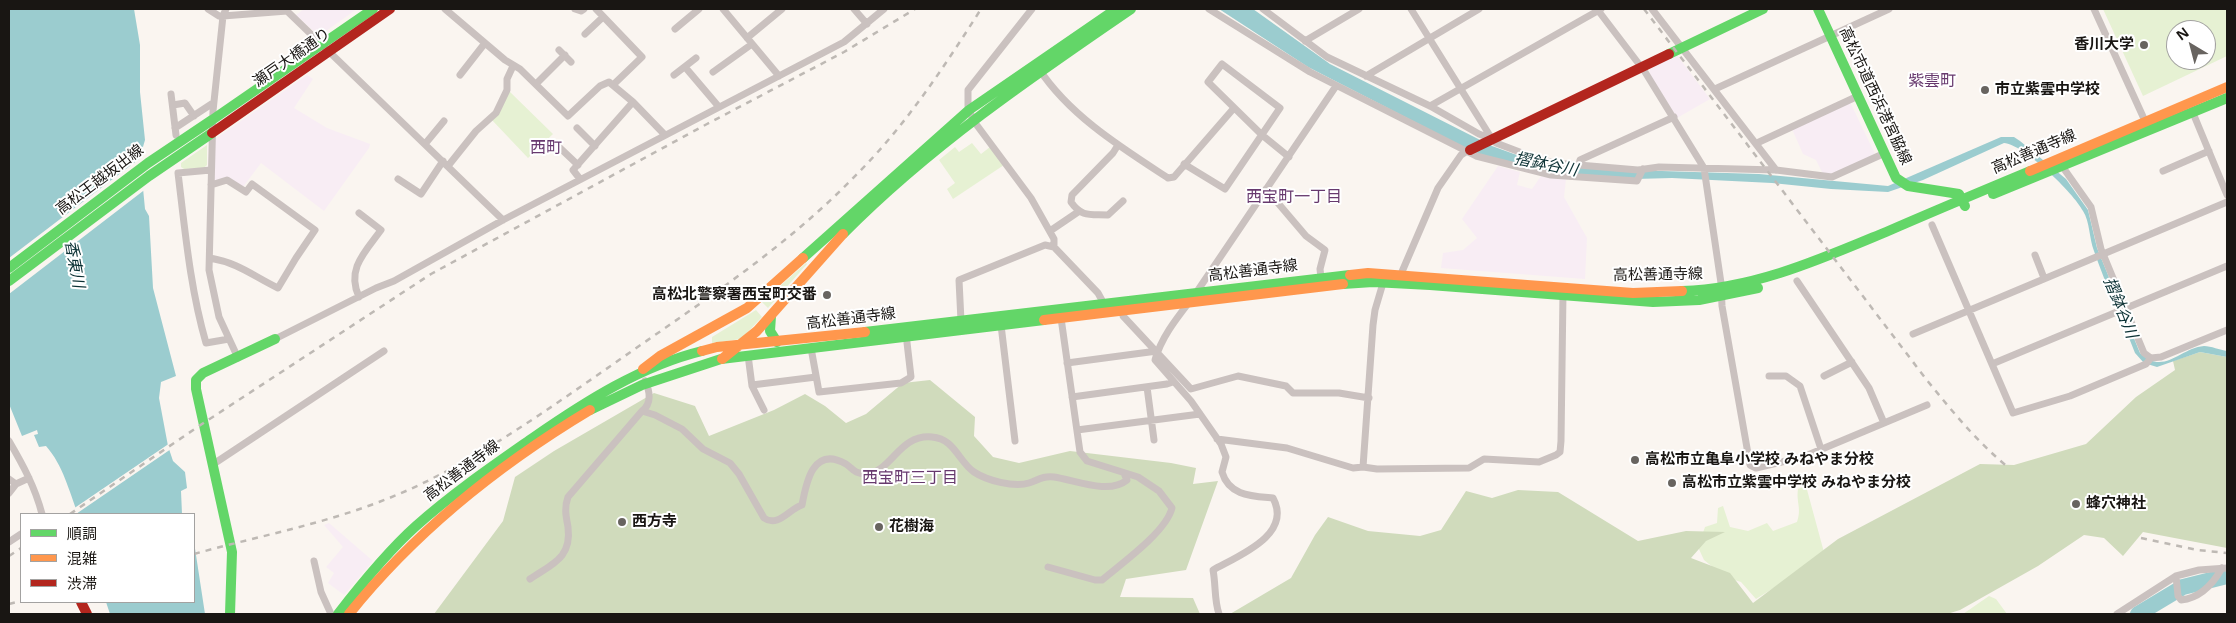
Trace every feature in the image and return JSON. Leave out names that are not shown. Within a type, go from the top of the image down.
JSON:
[{"type":"main road","name":"瀬戸大橋通り","points":[[212,133],[373,9]]},
{"type":"main road","name":"瀬戸大橋通り","points":[[212,120],[326,47],[390,9]]},
{"type":"main road","points":[[721,359],[741,345],[771,316],[842,235],[941,146],[1038,67],[1116,9]]},
{"type":"main road","points":[[641,371],[660,356],[755,301],[969,110],[1131,9]]},
{"type":"main road","points":[[1467,151],[1763,9]]},
{"type":"main road","name":"高松市道西浜港宮脇線","points":[[1818,9],[1896,178],[1914,188],[1954,192],[1959,194],[1963,203]]},
{"type":"main road","name":"高松善通寺線","points":[[349,614],[398,557],[465,497],[569,424],[608,401],[646,383],[721,359],[811,348],[961,321],[1368,273],[1401,274],[1664,302],[1769,285],[1798,276],[2145,121],[2227,87]]},
{"type":"main road","name":"高松善通寺線","points":[[1963,203],[2062,166],[2227,98]]},
{"type":"main road","name":"高松王越坂出線","points":[[9,268],[148,163],[212,120]]},
{"type":"main road","name":"高松王越坂出線","points":[[9,281],[149,176],[212,133]]},
{"type":"main road","name":"高松善通寺線","points":[[338,614],[392,550],[416,526],[453,496],[564,416],[641,371],[698,350],[776,342],[1001,326],[1333,285],[1383,283],[1563,292]]},
{"type":"main road","points":[[771,316],[770,331],[776,342]]},
{"type":"main road","points":[[230,614],[232,552],[196,390],[196,380],[203,373],[275,339]]},
{"type":"street","points":[[208,9],[224,12],[286,10],[504,220]]},
{"type":"street","points":[[445,9],[513,66],[520,69],[568,116],[604,83],[613,85],[633,102],[665,135]]},
{"type":"street","points":[[575,9],[581,11],[584,9]]},
{"type":"street","points":[[596,9],[642,57],[613,85]]},
{"type":"street","points":[[675,29],[699,9]]},
{"type":"street","points":[[723,9],[778,76]]},
{"type":"street","points":[[712,72],[749,41],[782,9]]},
{"type":"street","points":[[854,9],[867,24]]},
{"type":"street","points":[[275,339],[359,297],[394,282],[580,179],[844,42],[884,9]]},
{"type":"street","points":[[1032,9],[968,90],[969,110],[973,120],[1031,198],[1054,239],[1054,246]]},
{"type":"street","points":[[1209,9],[1310,72],[1467,151],[1525,170],[1551,175],[1637,181],[1643,170]]},
{"type":"street","points":[[1263,9],[1327,57],[1430,106],[1489,141],[1538,159],[1579,165],[1643,170],[1659,167],[1776,170],[1832,177],[1885,153]]},
{"type":"street","points":[[1305,41],[1359,9]]},
{"type":"street","points":[[1411,9],[1461,88],[1489,141]]},
{"type":"street","points":[[1366,76],[1479,9]]},
{"type":"street","points":[[1430,106],[1599,9],[1674,117],[1704,169],[1750,465],[1756,468],[1802,457],[1927,405]]},
{"type":"street","points":[[1652,9],[1776,170]]},
{"type":"street","points":[[1714,89],[1889,9]]},
{"type":"street","points":[[2094,9],[2145,121]]},
{"type":"street","points":[[224,12],[212,120],[210,270],[219,316],[238,358]]},
{"type":"street","points":[[586,34],[603,16]]},
{"type":"street","points":[[460,75],[485,43]]},
{"type":"street","points":[[536,84],[562,53],[571,62]]},
{"type":"street","points":[[674,75],[696,58]]},
{"type":"street","points":[[1184,164],[1225,189],[1262,135],[1280,108],[1222,64],[1208,82],[1262,135],[1288,157]]},
{"type":"street","points":[[398,179],[421,194],[445,163],[476,131],[496,114],[507,90],[507,79],[513,66]]},
{"type":"street","points":[[685,67],[719,107]]},
{"type":"street","points":[[1038,67],[1046,80],[1098,132],[1168,178],[1174,176],[1234,108]]},
{"type":"street","points":[[1219,614],[1213,570],[1264,541],[1277,520],[1277,511],[1273,498],[1246,495],[1229,486],[1222,472],[1226,457],[1217,439],[1191,401],[1155,360],[1157,351],[1169,329],[1196,293],[1336,86]]},
{"type":"street","points":[[172,94],[175,131],[213,103]]},
{"type":"street","points":[[1757,143],[1858,96]]},
{"type":"street","points":[[580,179],[573,170],[633,102]]},
{"type":"street","points":[[173,105],[185,103],[194,116]]},
{"type":"street","points":[[2193,113],[2227,196]]},
{"type":"street","points":[[1579,165],[1580,160],[1674,117]]},
{"type":"street","points":[[425,144],[444,121]]},
{"type":"street","points":[[577,128],[595,146]]},
{"type":"street","points":[[1078,212],[1071,202],[1072,195],[1113,153],[1118,145]]},
{"type":"street","points":[[559,147],[578,165]]},
{"type":"street","points":[[1401,274],[1438,188],[1461,155],[1467,151]]},
{"type":"street","points":[[2163,171],[2209,151]]},
{"type":"street","points":[[2062,166],[2091,207],[2100,255],[2123,310],[2149,360]]},
{"type":"street","points":[[211,170],[178,170],[191,278],[206,343],[229,339]]},
{"type":"street","points":[[210,258],[228,261],[242,267],[278,288],[315,230],[252,184],[246,192],[228,180],[211,185]]},
{"type":"street","points":[[1266,189],[1306,236],[1325,250],[1320,269],[1321,278]]},
{"type":"street","points":[[1050,231],[1078,212],[1108,215],[1122,201]]},
{"type":"street","points":[[1913,334],[2227,202]]},
{"type":"street","points":[[359,297],[353,278],[360,260],[381,230],[360,213]]},
{"type":"street","points":[[1932,224],[2013,413],[2070,396],[2149,360],[2161,357],[2227,330]]},
{"type":"street","points":[[961,321],[958,280],[1045,245],[1054,246],[1098,293],[1104,304]]},
{"type":"street","points":[[2035,254],[2044,278]]},
{"type":"street","points":[[1992,364],[2227,266]]},
{"type":"street","points":[[1797,281],[1869,388],[1884,423]]},
{"type":"street","points":[[1363,467],[1374,310],[1383,283]]},
{"type":"street","points":[[1217,439],[1287,448],[1353,468],[1469,468],[1484,459],[1539,462],[1556,456],[1560,452],[1561,441],[1563,292]]},
{"type":"street","points":[[1123,310],[1123,316],[1191,389],[1238,376],[1286,386],[1293,393],[1339,393],[1369,398]]},
{"type":"street","points":[[1048,567],[1095,580],[1102,580],[1162,529],[1170,518],[1172,508],[1159,491],[1138,477],[1087,461],[1080,452],[1061,318]]},
{"type":"street","points":[[1001,326],[1016,441]]},
{"type":"street","points":[[811,348],[817,389],[822,393],[905,382],[911,377],[906,332]]},
{"type":"street","points":[[212,464],[384,351]]},
{"type":"street","points":[[1068,363],[1157,351]]},
{"type":"street","points":[[748,356],[752,385],[764,410]]},
{"type":"street","points":[[1824,376],[1852,362]]},
{"type":"street","points":[[530,579],[561,559],[568,546],[568,530],[564,507],[568,497],[646,408],[650,397],[650,389],[641,371]]},
{"type":"street","points":[[1769,376],[1786,376],[1800,386],[1822,449]]},
{"type":"street","points":[[752,385],[816,377]]},
{"type":"street","points":[[1072,397],[1173,382]]},
{"type":"street","points":[[1147,387],[1154,440]]},
{"type":"street","points":[[642,411],[655,415],[682,429],[703,449],[730,463],[739,474],[764,518],[775,522],[802,505],[808,477],[812,468],[819,462],[836,460],[847,465],[855,473],[866,474],[879,470],[905,444],[917,438],[932,437],[947,442],[974,472],[1011,484],[1028,484],[1039,477],[1052,477],[1102,486],[1121,485],[1127,480],[1124,473]]},
{"type":"street","points":[[1077,430],[1200,414]]},
{"type":"street","points":[[9,441],[30,478],[42,513]]},
{"type":"street","points":[[9,493],[16,484],[30,478]]},
{"type":"street","points":[[9,479],[16,484]]},
{"type":"street","points":[[9,542],[20,535]]},
{"type":"street","points":[[314,561],[321,592],[331,614]]},
{"type":"street","points":[[2117,614],[2176,576],[2199,570],[2225,568]]},
{"type":"street","points":[[2176,576],[2178,596],[2181,600],[2188,600],[2209,588],[2225,568]]},
{"type":"shaded area","points":[[304,9],[357,9],[319,36],[296,15]]},
{"type":"shaded area","points":[[1676,54],[1710,99],[1677,118],[1649,73],[1650,69]]},
{"type":"shaded area","points":[[307,75],[313,79],[294,108],[327,128],[370,144],[324,211],[261,163],[243,187],[231,180],[214,182],[215,139]]},
{"type":"shaded area","points":[[1850,102],[1875,154],[1831,175],[1823,174],[1816,160],[1803,154],[1792,129]]},
{"type":"shaded area","points":[[1498,166],[1520,172],[1517,185],[1532,189],[1541,176],[1566,179],[1564,197],[1587,238],[1585,279],[1441,268],[1443,253],[1463,250],[1477,238],[1462,219]]},
{"type":"shaded area","points":[[329,523],[373,561],[344,595],[328,583],[334,573],[326,567],[343,547],[324,525]]},
{"type":"green space","points":[[2103,9],[2227,9],[2227,56],[2216,61],[2216,20],[2166,20],[2166,70],[2198,70],[2143,96]]},
{"type":"green space","points":[[509,91],[553,134],[528,158],[491,119]]},
{"type":"green space","points":[[972,143],[981,154],[990,147],[1004,165],[953,199],[947,189],[955,183],[939,160],[955,147],[959,152]]},
{"type":"green space","points":[[207,145],[207,165],[204,168],[184,169],[181,167],[181,163]]},
{"type":"green space","points":[[807,264],[768,308],[762,302]]},
{"type":"green space","points":[[756,310],[762,317],[741,339],[712,343],[712,337]]},
{"type":"green space","points":[[2200,352],[2227,357],[2227,548],[2143,532],[2123,556],[2104,538],[2084,535],[2038,566],[1960,610],[1947,614],[1230,614],[1291,578],[1315,535],[1328,517],[1368,531],[1420,536],[1441,530],[1466,491],[1492,498],[1518,490],[1558,492],[1638,541],[1686,531],[1725,532],[1706,541],[1691,558],[1730,573],[1753,603],[1838,539],[1980,464],[2014,465],[2086,444],[2136,397],[2175,370],[2173,361]]},
{"type":"green space","points":[[930,380],[975,417],[974,436],[993,457],[1019,463],[1070,451],[1171,463],[1196,468],[1193,484],[1218,481],[1186,570],[1126,579],[1120,597],[1193,598],[1200,614],[434,614],[503,521],[515,477],[554,451],[654,393],[695,406],[709,436],[774,410],[805,394],[825,406],[846,423],[866,414],[903,383]]},
{"type":"green space","points":[[1806,486],[1825,556],[1756,599],[1741,582],[1725,577],[1704,560],[1698,547],[1705,527],[1717,523],[1718,508],[1723,506],[1730,527],[1748,531],[1767,523],[1773,531],[1797,522],[1799,513],[1798,489]]},
{"type":"green space","points":[[1989,596],[1996,599],[2007,614],[1963,614]]},
{"type":"water","name":"香東川","points":[[9,9],[134,9],[140,45],[140,92],[145,140],[140,157],[145,209],[149,216],[153,288],[176,376],[161,382],[159,398],[168,446],[173,461],[185,472],[187,488],[181,491],[182,513],[78,513],[65,479],[52,453],[46,446],[39,447],[34,435],[38,434],[37,430],[22,436],[9,404]]},
{"type":"water","points":[[1219,9],[1253,9],[1330,64],[1492,146],[1553,166],[1625,171],[1759,174],[1888,186],[2001,137],[2014,137],[2066,179],[2088,210],[2097,248],[2140,353],[2157,362],[2172,359],[2187,351],[2204,346],[2227,351],[2227,357],[2200,352],[2157,367],[2144,363],[2135,353],[2104,277],[2092,246],[2087,220],[2083,211],[2059,182],[2035,160],[2012,145],[2004,143],[1923,180],[1888,192],[1772,183],[1672,178],[1635,179],[1556,173],[1477,154],[1308,67]]},
{"type":"water","points":[[195,549],[205,614],[110,614],[106,603],[195,603]]},
{"type":"pier","points":[[143,156],[147,188],[9,294],[9,258]]},
{"type":"pier","points":[[170,443],[171,449],[77,513],[73,509]]},
{"type":"waterway","name":"摺鉢谷川","points":[[2138,614],[2183,587],[2227,576]]},
{"type":"railway","points":[[71,513],[199,426],[431,274],[844,52],[915,9]]},
{"type":"railway","points":[[195,554],[333,517],[379,502],[410,489],[500,441],[612,365],[770,252],[857,174],[908,116],[981,9]]},
{"type":"railway","points":[[1644,9],[1926,379],[1976,437],[2009,468]]},
{"type":"railway","points":[[2141,538],[2197,550],[2227,553]]},
{"type":"railway","points":[[9,556],[20,549]]},
{"type":"railway","points":[[9,604],[20,601]]},
{"type":"traffic: fast","points":[[212,120],[373,9]]},
{"type":"traffic: fast","points":[[803,258],[969,110],[1116,9]]},
{"type":"traffic: fast","points":[[843,234],[876,202],[945,143],[1055,61],[1131,9]]},
{"type":"traffic: fast","points":[[1669,54],[1763,9]]},
{"type":"traffic: fast","points":[[1818,9],[1896,178],[1908,186],[1959,194],[1965,206]]},
{"type":"traffic: fast","points":[[1993,194],[2227,98]]},
{"type":"traffic: fast","points":[[9,268],[148,163],[212,120]]},
{"type":"traffic: fast","points":[[9,281],[149,176],[212,133]]},
{"type":"traffic: fast","points":[[1682,291],[1735,285],[1787,271],[1862,242],[2030,171]]},
{"type":"traffic: fast","points":[[865,332],[1350,275]]},
{"type":"traffic: fast","points":[[1343,284],[1373,282],[1430,285],[1653,302],[1699,300],[1758,288]]},
{"type":"traffic: fast","points":[[771,316],[770,331],[777,342]]},
{"type":"traffic: fast","points":[[590,410],[642,385],[721,359],[1044,320]]},
{"type":"traffic: fast","points":[[230,614],[232,552],[196,389],[196,380],[203,373],[275,339]]},
{"type":"traffic: fast","points":[[338,614],[375,568],[405,536],[444,502],[489,469],[554,424],[615,386],[657,366],[702,351]]},
{"type":"traffic: slow","points":[[2030,171],[2227,87]]},
{"type":"traffic: slow","points":[[722,359],[757,331],[843,234]]},
{"type":"traffic: slow","points":[[643,369],[660,356],[747,308],[803,258]]},
{"type":"traffic: slow","points":[[1350,275],[1368,273],[1633,293],[1682,291]]},
{"type":"traffic: slow","points":[[1044,320],[1343,284]]},
{"type":"traffic: slow","points":[[702,351],[717,347],[865,332]]},
{"type":"traffic: slow","points":[[349,614],[402,555],[460,502],[524,453],[590,410]]},
{"type":"traffic: jam","points":[[212,133],[390,9]]},
{"type":"traffic: jam","points":[[1470,150],[1669,54]]},
{"type":"traffic: jam","points":[[82,603],[87,614]]},
{"type":"place","name":"香川大学","points":[[2144,45]]},
{"type":"place","name":"市立紫雲中学校","points":[[1985,90]]},
{"type":"place","name":"高松北警察署西宝町交番","points":[[827,295]]},
{"type":"place","name":"高松市立亀阜小学校 みねやま分校","points":[[1635,460]]},
{"type":"place","name":"高松市立紫雲中学校 みねやま分校","points":[[1672,483]]},
{"type":"place","name":"蜂穴神社","points":[[2076,504]]},
{"type":"place","name":"西方寺","points":[[622,522]]},
{"type":"place","name":"花樹海","points":[[879,527]]},
{"type":"district","name":"紫雲町","points":[[1932,81]]},
{"type":"district","name":"西町","points":[[546,148]]},
{"type":"district","name":"西宝町一丁目","points":[[1294,197]]},
{"type":"district","name":"西宝町三丁目","points":[[910,478]]}]
